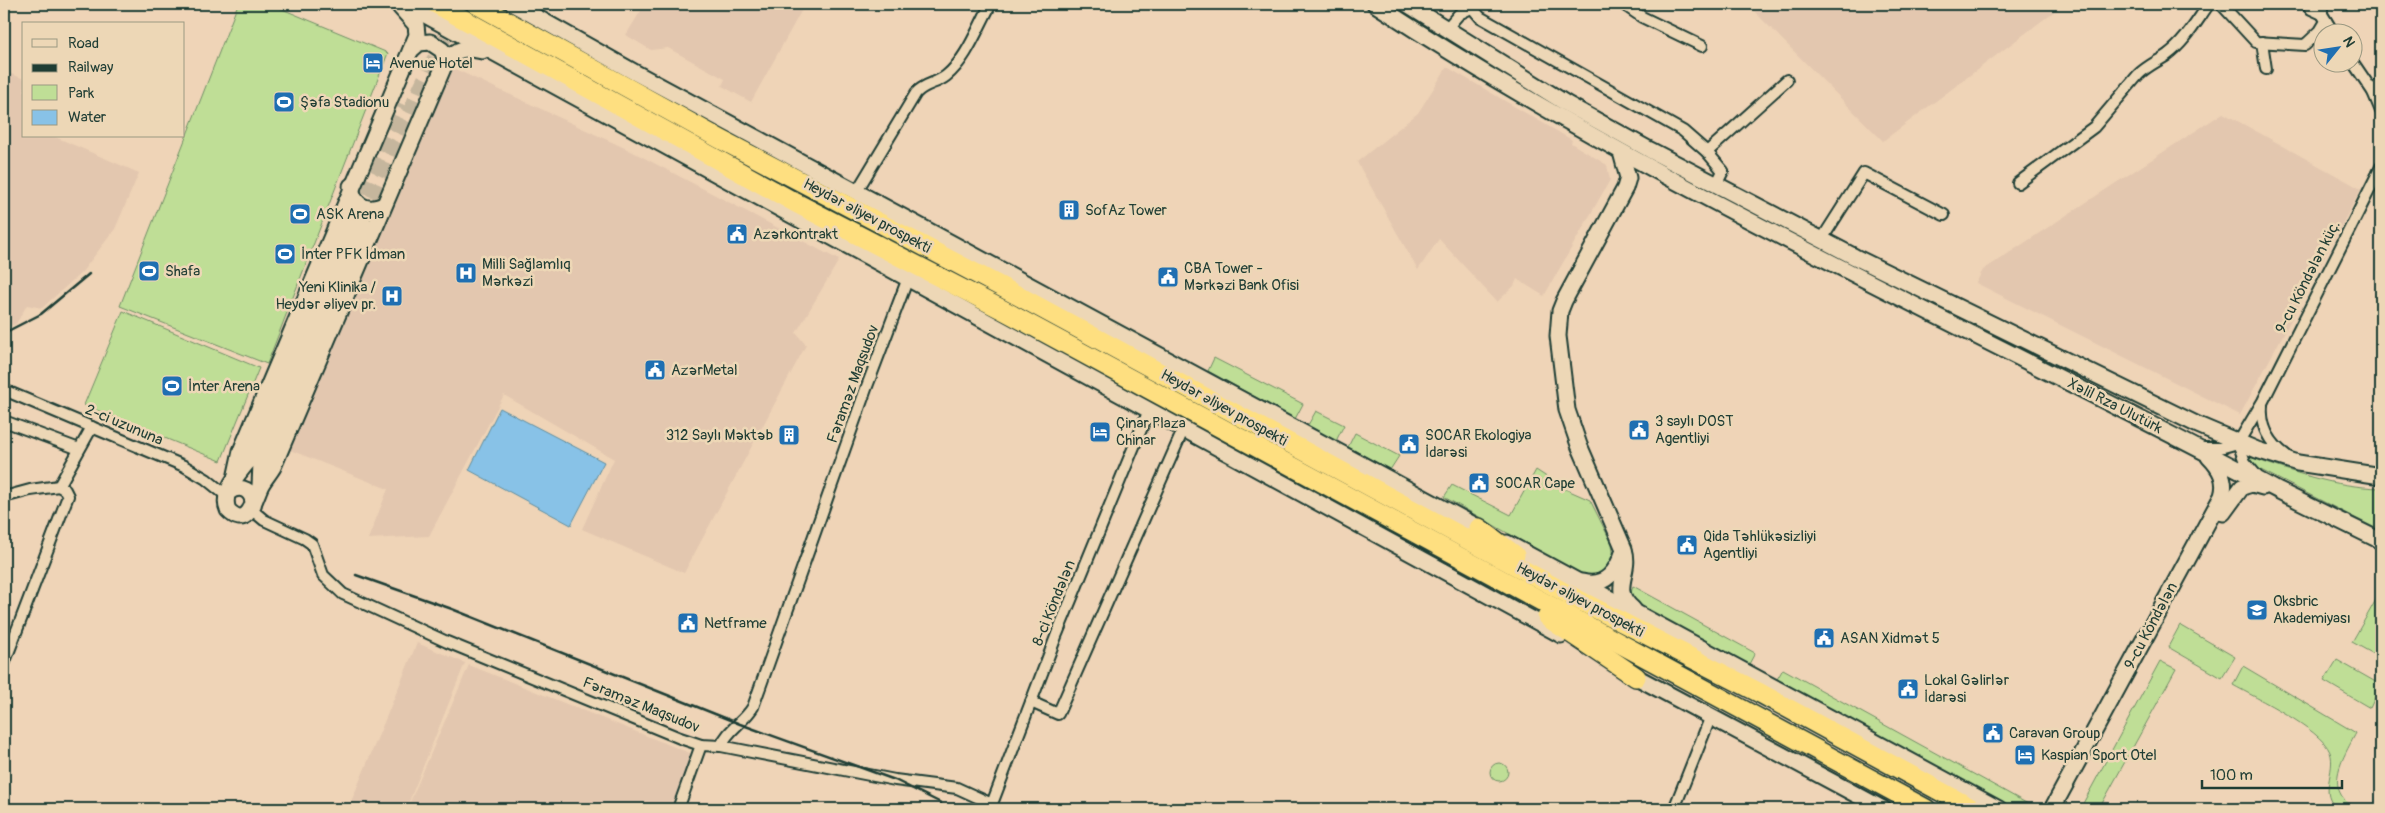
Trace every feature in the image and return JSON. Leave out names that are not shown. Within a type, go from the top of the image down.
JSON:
[{"type":"highway","name":"Heydər Əliyev prospekti","points":[[436,4],[794,202],[1005,311],[1926,809]]},
{"type":"highway","name":"Heydər Əliyev prospekti","points":[[476,4],[720,139],[1015,294],[1577,599],[1762,694],[1973,809]]},
{"type":"highway","points":[[1478,528],[1577,599]]},
{"type":"highway","points":[[1470,564],[1636,677]]},
{"type":"main road","points":[[397,4],[418,31],[241,451],[236,476],[228,494],[226,506],[231,513],[240,516],[252,508],[260,487],[273,467],[446,61],[451,55],[462,48],[493,53]]},
{"type":"main road","points":[[405,4],[1184,428],[1636,677],[1883,809]]},
{"type":"main road","points":[[513,4],[634,72],[1999,809]]},
{"type":"main road","points":[[1376,4],[1559,117],[1656,172],[1852,264]]},
{"type":"main road","points":[[1407,4],[1567,104],[1716,185],[1822,239],[1852,264]]},
{"type":"main road","points":[[411,50],[419,44],[430,42],[442,50],[446,61]]},
{"type":"main road","points":[[1559,117],[1567,104]]},
{"type":"main road","points":[[1622,152],[1628,178],[1625,188],[1570,288],[1560,311],[1558,323],[1566,410],[1624,549],[1627,565],[1621,585],[1622,596],[1644,618]]},
{"type":"main road","points":[[1625,188],[1638,179],[1656,172]]},
{"type":"main road","points":[[352,186],[352,194],[359,205],[372,209],[384,205]]},
{"type":"main road","points":[[236,476],[252,457],[358,218],[262,462],[260,487]]},
{"type":"main road","name":"Xəlil Rza Ulutürk","points":[[1852,264],[2238,443]]},
{"type":"main road","name":"Xəlil Rza Ulutürk","points":[[1852,264],[2278,491],[2381,542]]},
{"type":"main road","points":[[2238,443],[2298,463],[2381,476]]},
{"type":"main road","name":"9-cu Köndələn","points":[[2052,809],[2222,496],[2225,485],[2219,468],[2196,447]]},
{"type":"main road","name":"9-cu Köndələn","points":[[2064,809],[2231,499],[2237,491],[2247,484],[2278,491]]},
{"type":"main road","points":[[228,494],[237,488],[246,490],[253,496],[252,508]]},
{"type":"main road","points":[[1572,579],[1590,584],[1606,579],[1616,570],[1624,549]]},
{"type":"street","points":[[856,191],[916,93],[922,86],[944,78],[956,66],[991,4]]},
{"type":"street","points":[[1623,4],[1642,18],[1702,46]]},
{"type":"street","points":[[2018,183],[2094,127],[2146,67],[2167,55],[2187,36],[2208,4]]},
{"type":"street","points":[[2221,4],[2250,38],[2256,42],[2305,45],[2320,31],[2323,13],[2311,9],[2307,4]]},
{"type":"street","points":[[1446,29],[1459,14],[1470,6],[1480,17],[1683,131],[1707,152],[1723,171],[1716,185]]},
{"type":"street","points":[[2262,42],[2266,69]]},
{"type":"street","points":[[2359,72],[2373,92],[2381,111]]},
{"type":"street","points":[[1707,152],[1786,80]]},
{"type":"street","points":[[2373,92],[2381,82]]},
{"type":"street","name":"9-cu Köndələn küç.","points":[[2238,443],[2263,401],[2381,167]]},
{"type":"street","points":[[1822,239],[1864,173],[1944,215]]},
{"type":"street","name":"Fəraməz Maqsudov","points":[[252,508],[264,520],[312,544],[323,576],[343,594],[447,642],[701,745],[721,746],[727,735],[746,719],[753,707],[860,405],[908,278]]},
{"type":"street","name":"2-ci uzununa","points":[[4,390],[184,466],[228,494]]},
{"type":"street","points":[[2263,401],[2263,426]]},
{"type":"street","name":"8-ci Köndələn","points":[[991,807],[1031,702],[1150,410]]},
{"type":"street","points":[[2248,425],[2257,419],[2278,449],[2298,463]]},
{"type":"street","points":[[4,421],[79,450]]},
{"type":"street","points":[[59,486],[92,428]]},
{"type":"street","points":[[1031,702],[1058,714],[1184,428]]},
{"type":"street","points":[[2196,447],[2213,448],[2238,443],[2248,468],[2278,491]]},
{"type":"street","points":[[4,497],[30,490],[59,486],[66,490],[68,496],[4,664]]},
{"type":"street","points":[[1674,809],[1711,716]]},
{"type":"street","points":[[678,809],[701,745]]},
{"type":"street","points":[[721,746],[895,780],[957,788],[991,807]]},
{"type":"shaded area","points":[[645,4],[805,4],[751,102],[722,86],[725,79],[668,48],[651,50],[626,35]]},
{"type":"shaded area","points":[[1747,4],[2064,4],[1883,141]]},
{"type":"shaded area","points":[[1447,67],[1572,140],[1571,143],[1607,165],[1610,180],[1544,296],[1517,279],[1514,286],[1497,302],[1439,239],[1418,270],[1357,162],[1418,113]]},
{"type":"shaded area","points":[[453,68],[631,151],[839,260],[796,333],[806,345],[684,573],[582,529],[614,459],[504,395],[429,536],[368,539],[388,489],[290,450]]},
{"type":"shaded area","points":[[4,71],[22,78],[22,138],[58,138],[139,173],[115,229],[82,272],[42,308],[27,305],[16,324],[4,328]]},
{"type":"shaded area","points":[[2223,113],[2361,189],[2240,415],[1976,283],[1983,270]]},
{"type":"shaded area","points":[[417,643],[465,663],[406,809],[348,809]]},
{"type":"shaded area","points":[[469,665],[692,754],[670,809],[407,809]]},
{"type":"green space","points":[[238,4],[270,4],[388,53],[267,364],[120,306]]},
{"type":"green space","name":"İnter Arena","points":[[123,311],[259,368],[221,461],[84,405]]},
{"type":"green space","points":[[1214,358],[1303,404],[1295,419],[1208,371]]},
{"type":"green space","points":[[1316,411],[1344,425],[1336,441],[1308,425]]},
{"type":"green space","points":[[1355,433],[1399,456],[1390,470],[1348,447]]},
{"type":"green space","points":[[2249,457],[2330,482],[2381,488],[2381,531],[2253,466]]},
{"type":"green space","points":[[1536,470],[1565,489],[1590,500],[1612,544],[1614,559],[1600,575],[1585,577],[1444,497],[1452,485],[1511,515]]},
{"type":"green space","points":[[1633,586],[1755,653],[1748,666],[1638,606],[1630,596]]},
{"type":"green space","points":[[2381,591],[2381,658],[2352,642]]},
{"type":"green space","points":[[2180,625],[2235,657],[2222,678],[2168,647]]},
{"type":"green space","points":[[2337,660],[2381,685],[2370,708],[2324,681]]},
{"type":"green space","points":[[2160,661],[2176,669],[2099,809],[2080,809]]},
{"type":"green space","points":[[2243,666],[2356,733],[2341,764],[2338,784],[2340,793],[2346,801],[2357,809],[2338,809],[2332,803],[2328,789],[2331,767],[2330,752],[2314,733],[2286,714],[2233,685]]},
{"type":"green space","points":[[1783,669],[2037,809],[2012,809],[1776,681]]},
{"type":"green space","points":[[1495,763],[1503,763],[1508,768],[1506,779],[1495,781],[1490,776],[1490,768]]},
{"type":"water","points":[[500,408],[604,462],[571,525],[469,470]]},
{"type":"tunnel","points":[[364,219],[422,84],[461,4]]},
{"type":"tunnel","points":[[354,214],[402,104]]},
{"type":"railway","points":[[4,333],[41,314],[89,274]]},
{"type":"railway","points":[[356,575],[452,609],[740,724],[895,780],[941,803]]},
{"type":"place","name":"Avenue Hotel","points":[[373,63]]},
{"type":"place","name":"Şəfa Stadionu","points":[[284,102]]},
{"type":"place","name":"SofAz Tower","points":[[1069,210]]},
{"type":"place","name":"ASK Arena","points":[[300,214]]},
{"type":"place","name":"Azərkontrakt","points":[[737,234]]},
{"type":"place","name":"İnter PFK İdman","points":[[285,254]]},
{"type":"place","name":"Shafa","points":[[149,271]]},
{"type":"place","name":"Milli Sağlamlıq Mərkəzi","points":[[466,273]]},
{"type":"place","name":"CBA Tower - Mərkəzi Bank Ofisi","points":[[1168,277]]},
{"type":"place","name":"Yeni Klinika / Heydər Əliyev pr.","points":[[392,296]]},
{"type":"place","name":"AzərMetal","points":[[655,370]]},
{"type":"place","name":"İnter Arena","points":[[172,386]]},
{"type":"place","name":"3 saylı DOST Agentliyi","points":[[1639,430]]},
{"type":"place","name":"Çinar Plaza Chinar","points":[[1100,432]]},
{"type":"place","name":"312 Saylı Məktəb","points":[[789,435]]},
{"type":"place","name":"SOCAR Ekologiya İdarəsi","points":[[1409,444]]},
{"type":"place","name":"SOCAR Cape","points":[[1479,483]]},
{"type":"place","name":"Qida Təhlükəsizliyi Agentliyi","points":[[1687,545]]},
{"type":"place","name":"Oksbric Akademiyası","points":[[2257,610]]},
{"type":"place","name":"Netframe","points":[[688,623]]},
{"type":"place","name":"ASAN Xidmət 5","points":[[1824,638]]},
{"type":"place","name":"Lokal Gəlirlər İdarəsi","points":[[1908,689]]},
{"type":"place","name":"Caravan Group","points":[[1993,733]]},
{"type":"place","name":"Kaspian Sport Otel","points":[[2025,755]]}]
